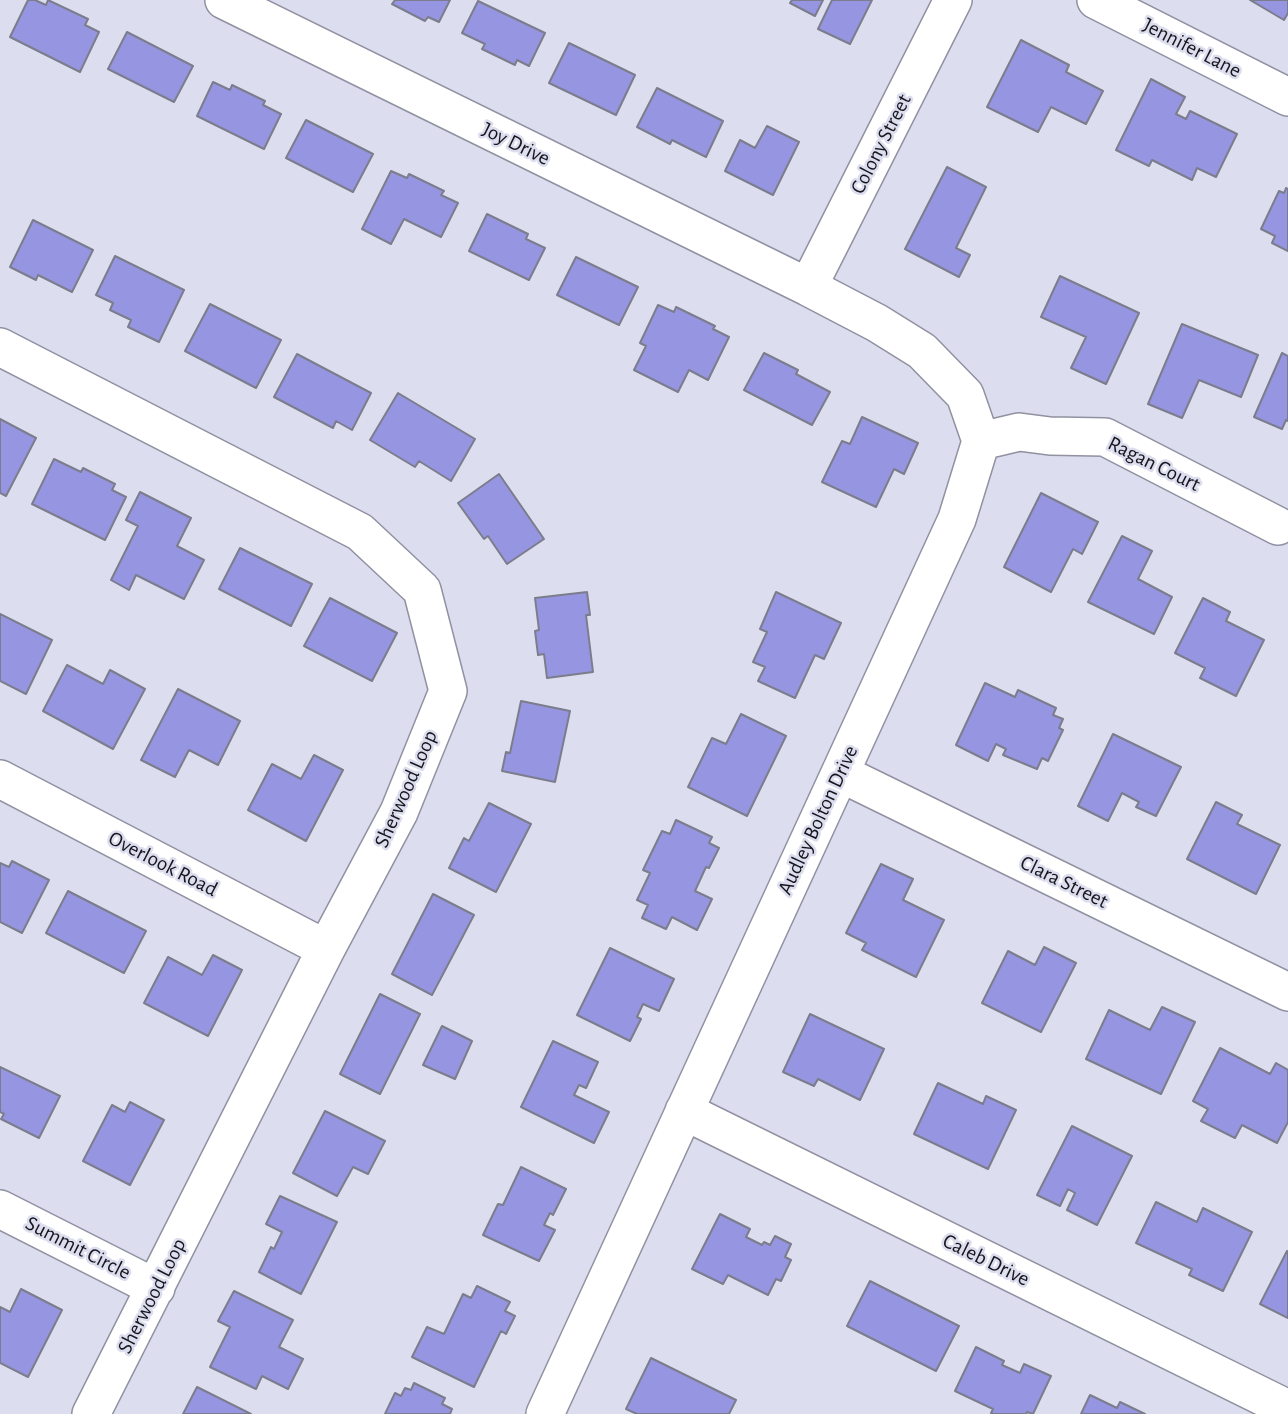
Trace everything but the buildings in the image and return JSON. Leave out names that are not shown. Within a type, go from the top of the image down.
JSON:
[{"type":"street","name":"Joy Drive","points":[[224,0],[808,287]]},
{"type":"street","name":"Colony Street","points":[[808,287],[953,0]]},
{"type":"street","name":"Jennifer Lane","points":[[1096,0],[1288,97]]},
{"type":"street","points":[[808,287],[922,351],[965,395],[981,441]]},
{"type":"street","name":"Sherwood Loop","points":[[0,347],[360,533],[422,590],[448,691],[399,812],[326,949],[91,1414]]},
{"type":"street","name":"Ragan Court","points":[[981,441],[1018,432],[1050,436],[1105,437],[1278,526]]},
{"type":"street","name":"Audley Bolton Drive","points":[[545,1414],[957,519],[981,441]]},
{"type":"street","name":"Clara Street","points":[[840,773],[1288,992]]},
{"type":"street","name":"Overlook Road","points":[[0,779],[326,949]]},
{"type":"street","name":"Caleb Drive","points":[[684,1111],[1288,1409]]},
{"type":"street","name":"Summit Circle","points":[[0,1209],[156,1288]]}]
